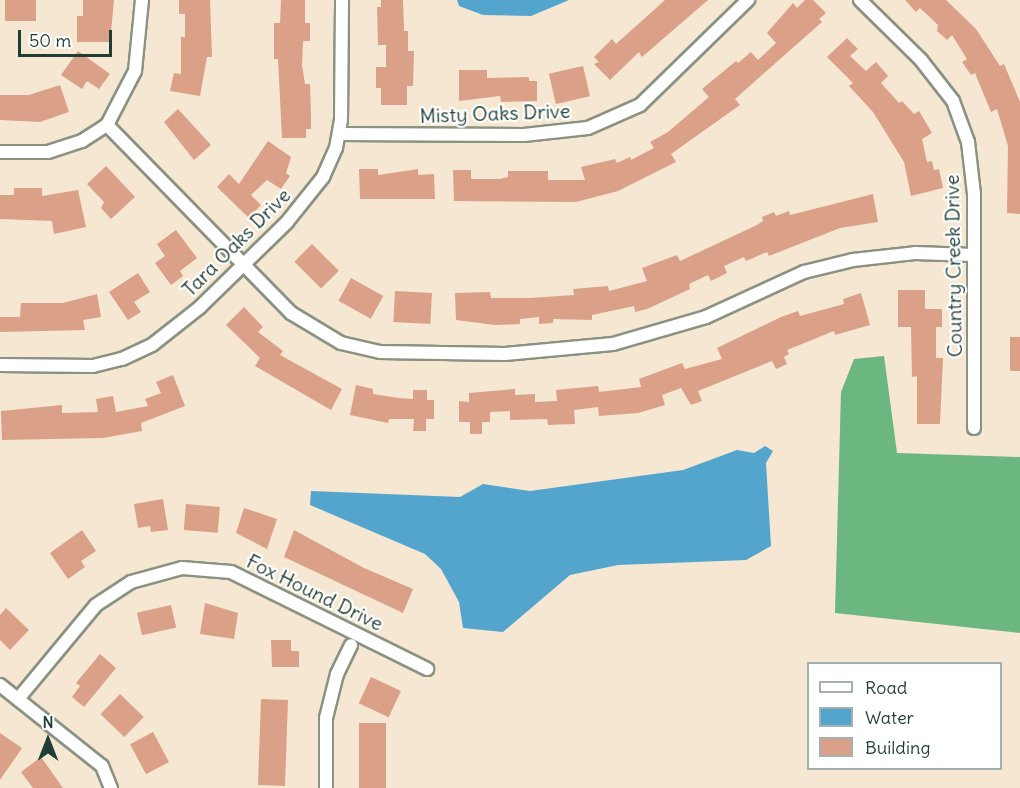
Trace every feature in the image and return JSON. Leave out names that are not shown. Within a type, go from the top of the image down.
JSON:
[{"type":"street","points":[[0,152],[48,152],[82,141],[107,125],[135,71],[142,0]]},
{"type":"street","name":"Tara Oaks Drive","points":[[0,365],[93,366],[122,359],[152,345],[199,308],[313,192],[339,134],[342,0]]},
{"type":"street","name":"Misty Oaks Drive","points":[[339,134],[524,135],[588,128],[640,105],[748,0]]},
{"type":"street","name":"Country Creek Drive","points":[[860,0],[921,60],[953,101],[968,142],[974,194],[974,428]]},
{"type":"street","points":[[107,125],[291,313],[341,343],[380,352],[556,352],[659,333],[706,317],[804,272],[853,260],[915,253],[973,255]]},
{"type":"street","name":"Fox Hound Drive","points":[[18,699],[96,605],[131,582],[182,568],[231,572],[427,669]]},
{"type":"street","points":[[326,788],[326,718],[337,674],[351,645]]},
{"type":"street","points":[[0,685],[102,766],[111,788]]},
{"type":"green space","points":[[884,356],[897,453],[1020,457],[1020,633],[835,613],[841,392],[854,359]]},
{"type":"water","points":[[457,0],[569,0],[531,16],[483,15],[459,6]]},
{"type":"water","points":[[765,446],[773,451],[766,463],[771,546],[746,560],[618,565],[570,575],[503,632],[463,628],[459,602],[441,569],[425,554],[310,505],[311,491],[460,497],[483,484],[530,491],[683,470],[737,450],[754,453]]},
{"type":"building","points":[[5,0],[36,0],[36,21],[5,21]]},
{"type":"building","points":[[83,0],[114,0],[110,42],[77,42],[77,16],[83,16]]},
{"type":"building","points":[[179,0],[210,0],[212,57],[207,57],[200,96],[170,91],[174,73],[181,74],[181,37],[185,37],[185,14],[179,14]]},
{"type":"building","points":[[281,0],[305,0],[305,23],[310,23],[310,41],[303,41],[302,65],[305,84],[310,84],[311,129],[306,129],[306,138],[282,138],[278,59],[274,59],[274,23],[280,23]]},
{"type":"building","points":[[381,0],[403,0],[404,31],[408,31],[408,51],[414,51],[413,86],[407,86],[407,105],[381,105],[381,88],[376,88],[376,67],[386,67],[386,45],[378,45],[377,7],[381,7]]},
{"type":"building","points":[[665,0],[708,0],[642,57],[639,52],[610,80],[594,64],[599,62],[594,57],[612,39],[616,44]]},
{"type":"building","points":[[805,0],[813,0],[826,13],[819,19],[822,22],[735,99],[740,105],[671,154],[676,162],[618,191],[576,202],[454,201],[453,170],[471,170],[471,179],[500,179],[508,177],[508,171],[548,171],[548,180],[585,180],[581,167],[615,159],[617,163],[630,157],[631,160],[654,148],[650,142],[668,132],[709,97],[702,89],[736,61],[738,63],[751,52],[758,60],[776,43],[767,33],[793,3],[797,8]]},
{"type":"building","points":[[905,0],[946,0],[976,29],[1000,66],[1004,64],[1020,102],[1020,214],[1007,213],[1008,146],[997,109],[991,112],[975,73],[971,75],[962,62],[967,59],[952,35],[947,40],[937,31],[938,25],[920,8],[916,12]]},
{"type":"building","points":[[847,38],[858,49],[850,56],[866,71],[876,62],[888,76],[881,83],[899,103],[902,101],[914,114],[919,111],[932,133],[922,139],[927,162],[932,161],[934,170],[939,169],[943,188],[911,196],[904,162],[873,112],[849,86],[853,83],[827,57]]},
{"type":"building","points":[[78,51],[110,74],[99,89],[87,81],[82,89],[61,75]]},
{"type":"building","points":[[583,66],[590,96],[556,104],[549,74]]},
{"type":"building","points":[[459,70],[487,70],[487,78],[529,77],[529,81],[537,81],[537,101],[501,102],[500,96],[459,101]]},
{"type":"building","points":[[60,85],[69,112],[40,122],[0,120],[0,95],[29,95]]},
{"type":"building","points":[[178,109],[211,145],[194,160],[164,122]]},
{"type":"building","points":[[268,141],[291,157],[286,173],[290,176],[281,189],[267,180],[251,195],[261,205],[249,218],[217,187],[229,174],[239,184]]},
{"type":"building","points":[[106,166],[135,197],[111,219],[101,208],[104,202],[87,184]]},
{"type":"building","points":[[359,169],[378,169],[378,175],[418,169],[418,175],[434,174],[435,199],[360,199]]},
{"type":"building","points":[[14,188],[42,188],[42,196],[78,190],[86,227],[54,234],[52,221],[0,219],[0,195],[14,195]]},
{"type":"building","points":[[873,194],[878,222],[840,228],[769,256],[767,252],[746,261],[744,257],[724,266],[727,273],[711,281],[708,275],[689,284],[690,289],[647,309],[635,312],[634,306],[592,315],[592,320],[553,319],[553,323],[539,324],[539,317],[520,319],[520,324],[495,325],[456,320],[455,293],[490,292],[491,298],[530,298],[574,295],[573,289],[608,286],[609,291],[647,281],[642,268],[677,255],[680,261],[757,225],[763,221],[762,217],[774,212],[776,216],[789,211],[790,215]]},
{"type":"building","points":[[176,230],[197,258],[180,271],[183,276],[171,285],[155,263],[165,256],[157,244]]},
{"type":"building","points":[[312,244],[339,271],[321,289],[294,262]]},
{"type":"building","points":[[138,273],[150,292],[134,302],[141,312],[128,320],[109,292]]},
{"type":"building","points":[[351,278],[383,296],[371,319],[338,301]]},
{"type":"building","points":[[898,290],[925,290],[925,309],[942,309],[942,327],[936,327],[936,358],[943,358],[940,424],[917,424],[917,376],[912,377],[911,327],[898,327]]},
{"type":"building","points":[[395,291],[432,293],[430,324],[393,322]]},
{"type":"building","points":[[861,293],[870,325],[835,335],[834,331],[787,350],[789,354],[784,357],[787,364],[776,369],[772,361],[698,391],[702,401],[691,405],[681,388],[662,395],[665,405],[638,413],[599,416],[598,407],[574,410],[575,424],[548,425],[547,419],[510,420],[510,411],[490,412],[490,422],[482,422],[482,434],[470,434],[470,422],[459,422],[459,401],[469,402],[469,393],[515,389],[515,395],[535,394],[535,402],[557,401],[556,390],[598,386],[599,392],[641,387],[639,379],[682,363],[685,369],[722,359],[717,348],[781,317],[798,311],[800,316],[844,304],[843,299]]},
{"type":"building","points":[[97,294],[101,317],[83,320],[85,330],[0,332],[0,317],[20,317],[21,303],[63,303]]},
{"type":"building","points":[[244,307],[263,327],[258,332],[283,351],[280,355],[342,389],[331,410],[255,366],[260,358],[226,325]]},
{"type":"building","points":[[1010,337],[1020,337],[1020,371],[1010,371]]},
{"type":"building","points":[[173,375],[185,406],[141,423],[142,431],[103,438],[2,440],[1,411],[62,405],[62,413],[98,412],[96,399],[113,396],[116,412],[148,406],[145,399],[161,393],[156,382]]},
{"type":"building","points":[[356,385],[373,389],[373,394],[413,399],[413,390],[427,390],[427,400],[434,400],[434,419],[426,419],[426,431],[413,431],[414,419],[389,419],[388,423],[350,415]]},
{"type":"building","points":[[163,499],[168,530],[151,532],[150,526],[138,528],[134,504]]},
{"type":"building","points":[[186,504],[220,507],[218,533],[184,530]]},
{"type":"building","points":[[244,508],[277,519],[267,549],[236,533]]},
{"type":"building","points":[[82,530],[96,551],[81,561],[85,567],[68,579],[50,553]]},
{"type":"building","points":[[294,530],[364,568],[413,589],[403,613],[284,557]]},
{"type":"building","points":[[205,603],[238,613],[234,639],[200,634]]},
{"type":"building","points":[[171,605],[176,627],[142,635],[137,613]]},
{"type":"building","points":[[6,608],[29,630],[10,650],[0,640],[0,615]]},
{"type":"building","points":[[271,640],[291,640],[291,651],[299,651],[299,667],[272,667]]},
{"type":"building","points":[[100,654],[116,668],[84,707],[72,697],[80,686],[76,683]]},
{"type":"building","points":[[371,677],[401,691],[389,717],[359,703]]},
{"type":"building","points":[[120,694],[144,717],[124,737],[101,714]]},
{"type":"building","points":[[261,699],[288,700],[285,786],[258,785]]},
{"type":"building","points":[[359,723],[386,723],[386,788],[359,788]]},
{"type":"building","points":[[153,732],[169,762],[146,774],[130,744]]},
{"type":"building","points":[[0,733],[22,748],[0,780]]},
{"type":"building","points":[[41,757],[63,788],[33,788],[21,772]]}]
